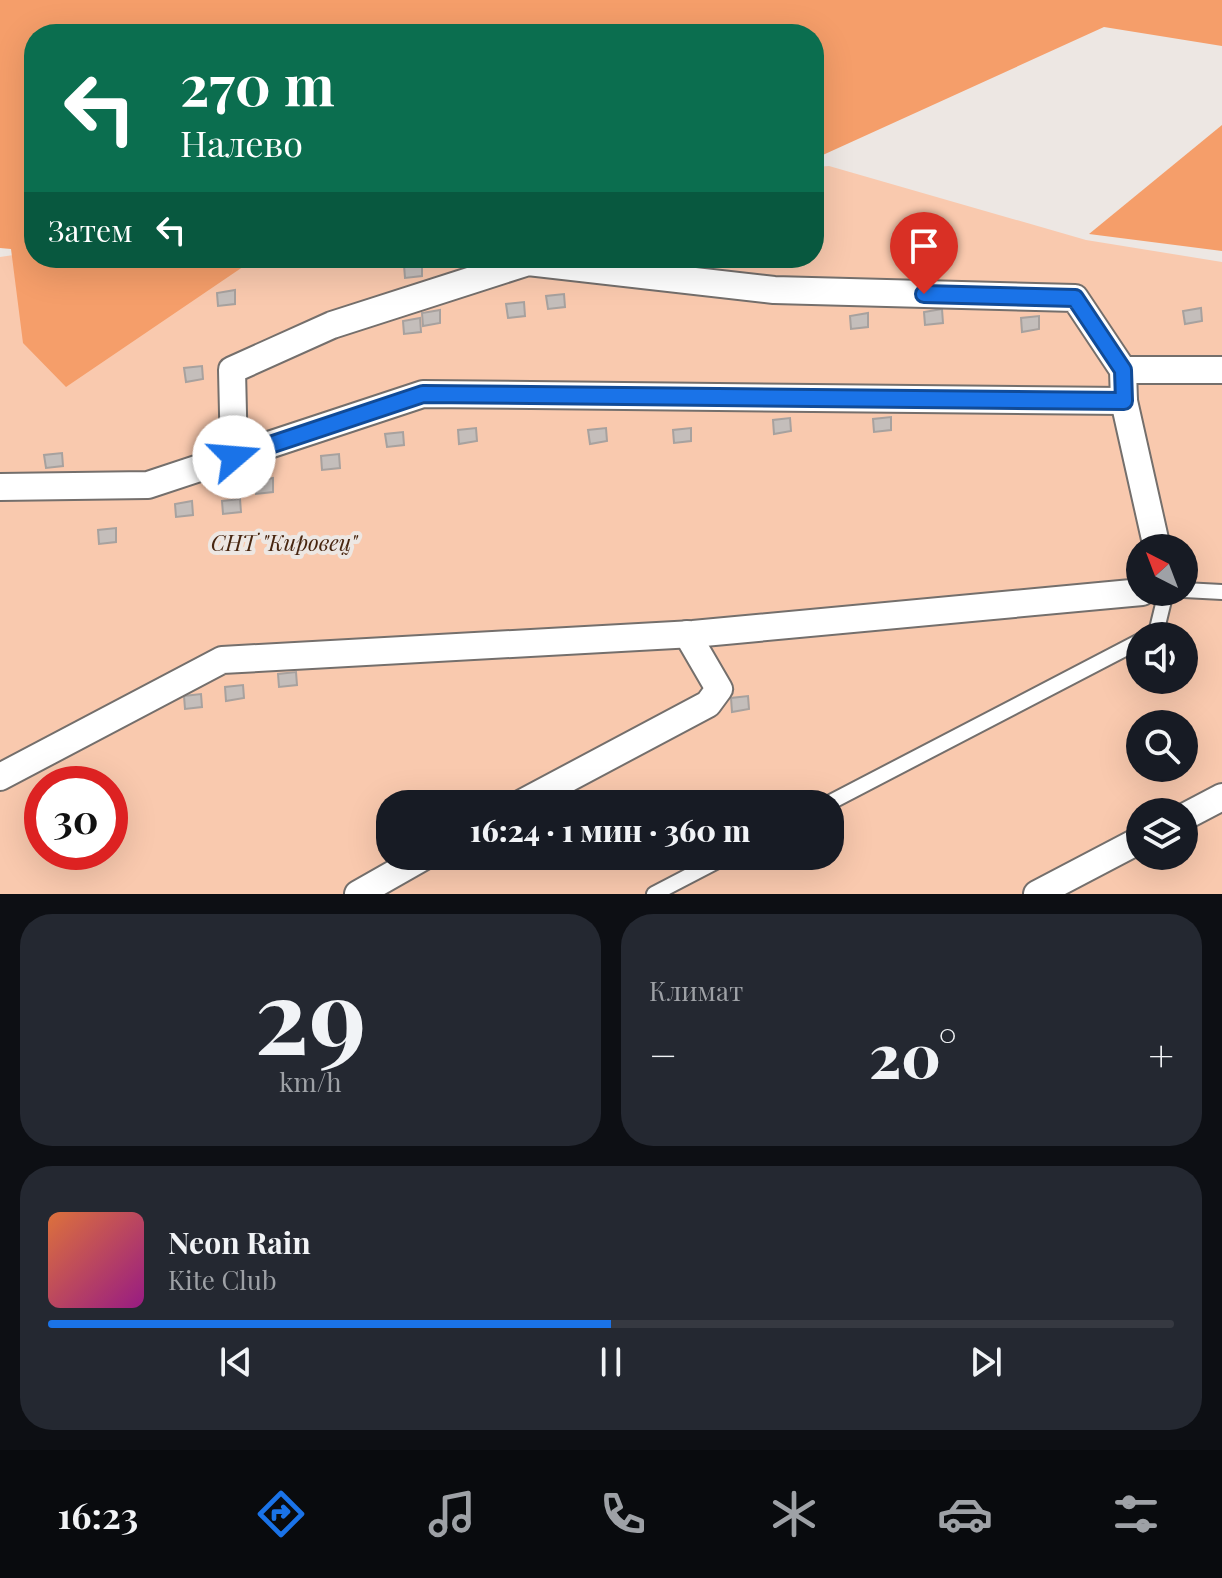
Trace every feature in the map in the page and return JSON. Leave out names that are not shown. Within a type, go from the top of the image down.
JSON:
[{"type":"street","points":[[234,457],[232,370],[332,325],[509,268]]},
{"type":"street","points":[[581,268],[774,290],[1075,298],[1123,370],[1124,401],[1154,534]]},
{"type":"street","points":[[1123,370],[1222,370]]},
{"type":"street","points":[[0,487],[148,485],[423,394],[1124,401]]},
{"type":"street","points":[[0,777],[222,660],[687,634],[1126,593]]},
{"type":"street","points":[[546,790],[708,704],[719,689],[687,634]]},
{"type":"street","points":[[1198,810],[1222,797]]},
{"type":"street","points":[[1037,894],[1126,847]]},
{"type":"street","points":[[358,894],[400,870]]},
{"type":"lane","points":[[1198,591],[1222,592]]},
{"type":"lane","points":[[844,795],[1126,648]]},
{"type":"lane","points":[[654,894],[700,870]]},
{"type":"green space","name":"СНТ \"Кировец\"","points":[[824,166],[829,166],[1086,240],[1222,262],[1222,894],[0,894],[0,257],[24,253],[24,268],[824,268]]},
{"type":"shaded area","points":[[0,0],[1222,0],[1222,46],[1104,27],[824,154],[824,24],[24,24],[24,268],[241,268],[66,387],[23,343],[11,249],[0,248]]},
{"type":"shaded area","points":[[1222,125],[1222,251],[1089,234]]},
{"type":"building","points":[[942,244],[943,257],[925,259],[924,246]]},
{"type":"building","points":[[404,268],[422,268],[422,276],[405,278]]},
{"type":"building","points":[[235,290],[235,304],[218,306],[217,293]]},
{"type":"building","points":[[564,294],[565,307],[548,309],[546,296]]},
{"type":"building","points":[[524,302],[525,316],[508,318],[506,304]]},
{"type":"building","points":[[1201,308],[1202,321],[1185,324],[1183,311]]},
{"type":"building","points":[[942,309],[943,323],[925,325],[924,312]]},
{"type":"building","points":[[440,310],[440,323],[423,326],[422,313]]},
{"type":"building","points":[[868,313],[868,327],[851,329],[850,316]]},
{"type":"building","points":[[1039,316],[1039,329],[1022,332],[1021,318]]},
{"type":"building","points":[[420,318],[421,332],[404,334],[403,321]]},
{"type":"building","points":[[202,366],[203,379],[186,382],[184,368]]},
{"type":"building","points":[[891,417],[891,430],[874,432],[873,419]]},
{"type":"building","points":[[790,418],[791,431],[774,434],[773,420]]},
{"type":"building","points":[[476,428],[477,441],[459,444],[458,430]]},
{"type":"building","points":[[606,428],[607,441],[590,444],[588,430]]},
{"type":"building","points":[[691,428],[691,441],[674,443],[673,430]]},
{"type":"building","points":[[403,432],[404,445],[387,447],[385,434]]},
{"type":"building","points":[[62,453],[63,466],[46,468],[44,455]]},
{"type":"building","points":[[339,454],[340,468],[322,470],[321,456]]},
{"type":"building","points":[[273,478],[273,492],[256,494],[255,481]]},
{"type":"building","points":[[240,499],[241,512],[223,514],[222,501]]},
{"type":"building","points":[[192,501],[193,515],[176,517],[175,504]]},
{"type":"building","points":[[116,528],[116,542],[99,544],[98,530]]},
{"type":"building","points":[[296,672],[297,685],[279,687],[278,674]]},
{"type":"building","points":[[243,685],[244,698],[226,701],[225,687]]},
{"type":"building","points":[[201,694],[202,707],[185,709],[184,696]]},
{"type":"building","points":[[748,696],[749,709],[732,712],[731,698]]},
{"type":"route","points":[[234,457],[423,394],[1124,401],[1123,370],[1075,298],[924,294]]}]
